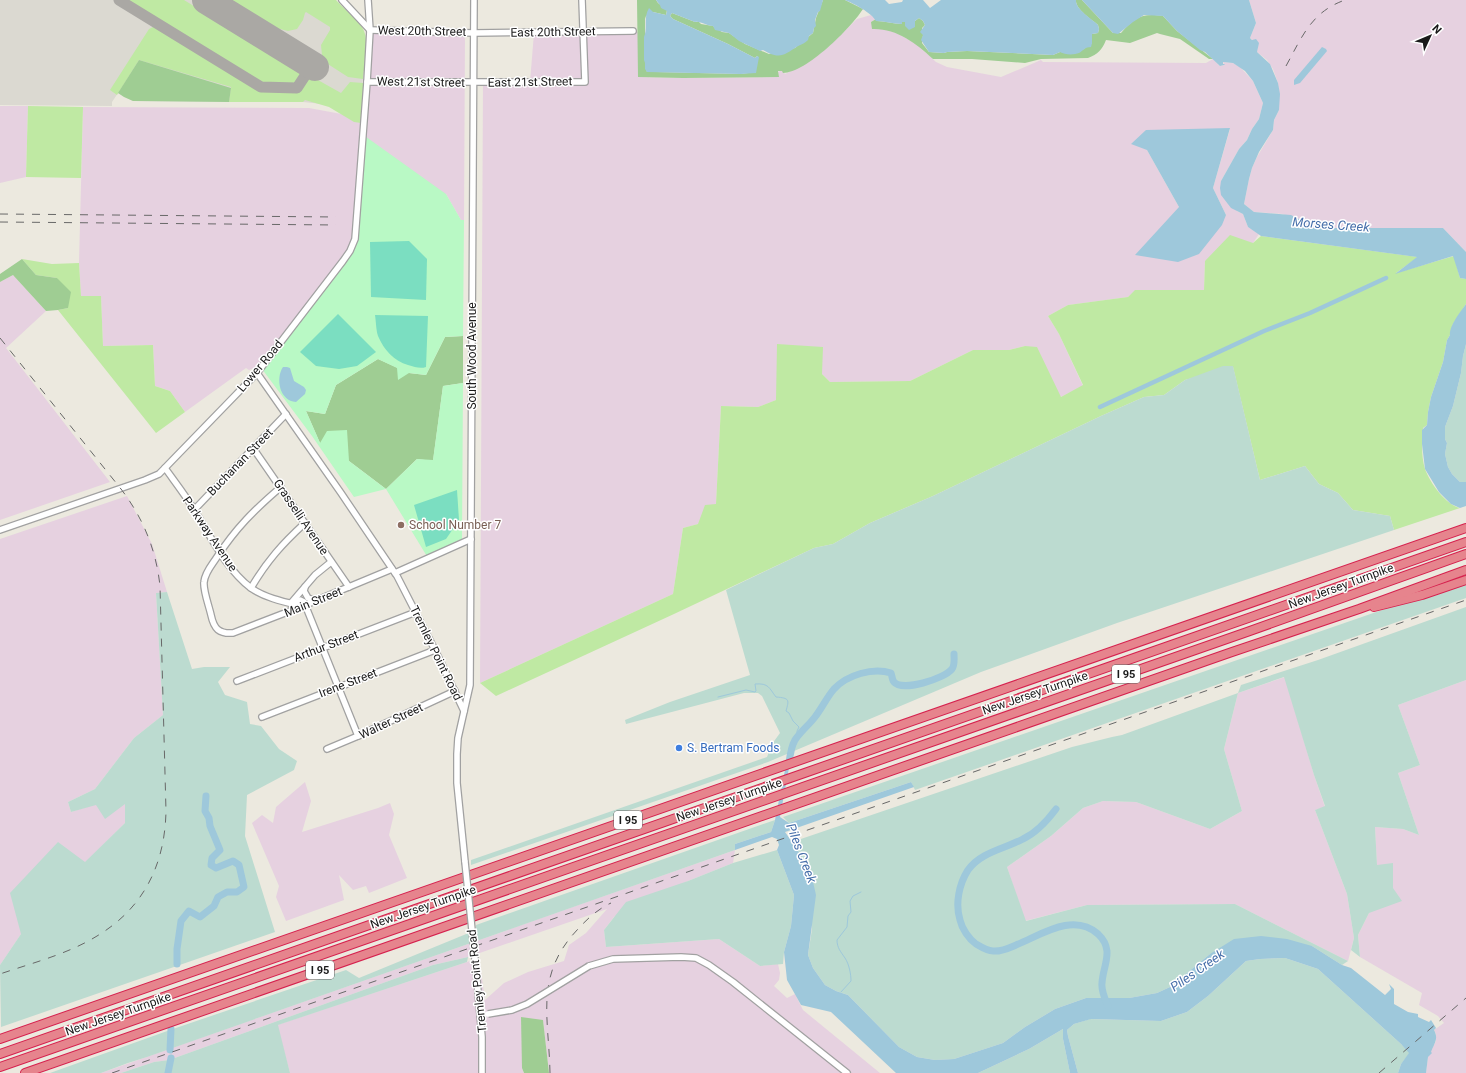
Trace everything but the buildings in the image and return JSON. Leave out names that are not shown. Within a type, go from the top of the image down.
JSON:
[{"type":"highway","name":"New Jersey Turnpike","points":[[0,1039],[1466,528]]},
{"type":"highway","name":"New Jersey Turnpike","points":[[0,1054],[1466,542]]},
{"type":"highway","name":"New Jersey Turnpike","points":[[0,1067],[1466,554]]},
{"type":"highway","name":"New Jersey Turnpike","points":[[25,1073],[1359,609],[1466,570]]},
{"type":"highway","points":[[1359,609],[1384,606],[1407,600],[1466,580]]},
{"type":"street","points":[[342,0],[370,30]]},
{"type":"street","name":"Lower Road","points":[[0,530],[151,478],[166,468],[257,373],[350,251],[355,239],[367,82],[370,30],[368,0]]},
{"type":"street","name":"South Wood Avenue","points":[[464,711],[470,685],[474,0]]},
{"type":"street","points":[[582,0],[583,31]]},
{"type":"street","name":"West 20th Street","points":[[370,30],[474,33]]},
{"type":"street","name":"East 21st Street","points":[[474,83],[585,82],[583,31]]},
{"type":"street","name":"East 20th Street","points":[[474,33],[633,31]]},
{"type":"street","name":"West 21st Street","points":[[367,82],[474,83]]},
{"type":"street","name":"Tremley Point Road","points":[[257,373],[341,493],[393,571],[416,612],[464,711],[458,738],[457,784],[483,1049],[482,1073]]},
{"type":"street","name":"Buchanan Street","points":[[194,510],[286,414]]},
{"type":"street","name":"Grasselli Avenue","points":[[253,448],[349,587]]},
{"type":"street","name":"Parkway Avenue","points":[[166,468],[233,570],[251,588],[270,597],[291,604],[304,606]]},
{"type":"street","points":[[220,552],[237,528],[255,509],[280,487]]},
{"type":"street","points":[[251,588],[274,553],[305,523]]},
{"type":"street","name":"Main Street","points":[[220,552],[206,574],[203,583],[213,625],[224,634],[233,633],[304,606],[471,538]]},
{"type":"street","points":[[291,604],[315,575],[331,562]]},
{"type":"street","points":[[305,586],[304,591],[308,598],[317,600]]},
{"type":"street","points":[[304,606],[358,736]]},
{"type":"street","name":"Arthur Street","points":[[237,681],[416,612]]},
{"type":"street","name":"Irene Street","points":[[262,717],[435,650]]},
{"type":"street","name":"Walter Street","points":[[327,749],[455,692]]},
{"type":"street","points":[[480,1015],[512,1010],[527,1004],[589,966],[613,959],[696,958],[709,965],[733,982],[847,1073]]},
{"type":"shaded area","points":[[0,0],[297,0],[366,44],[361,101],[322,104],[303,102],[133,101],[118,93],[112,102],[112,106],[0,105]]},
{"type":"shaded area","points":[[1249,0],[1466,0],[1466,252],[1443,228],[1312,228],[1283,214],[1254,212],[1244,204],[1252,168],[1273,130],[1274,120],[1279,110],[1278,83],[1273,69],[1267,60],[1257,52],[1258,44],[1250,38],[1256,23]]},
{"type":"shaded area","points":[[871,15],[876,19],[871,22],[897,33],[918,45],[936,62],[947,67],[1001,77],[1041,60],[1043,62],[1206,63],[1213,59],[1220,66],[1224,65],[1223,62],[1233,63],[1240,67],[1253,81],[1263,103],[1259,119],[1247,140],[1239,149],[1221,181],[1237,211],[1243,214],[1248,227],[1259,234],[1253,243],[1205,261],[1204,290],[1136,290],[1128,297],[1068,305],[1048,316],[1059,334],[1083,386],[1061,397],[1025,346],[1009,350],[973,350],[910,381],[830,382],[822,374],[776,400],[758,407],[721,406],[716,504],[698,524],[683,528],[673,594],[480,683],[483,82],[530,82],[534,33],[638,32],[639,77],[778,77],[778,72],[782,70],[785,74],[807,63],[827,48],[857,19]],"holes":[[[1230,129],[1213,188],[1226,215],[1179,207],[1147,150]]]},
{"type":"shaded area","points":[[367,31],[465,32],[464,220],[461,220],[446,194],[351,249],[261,368],[256,367],[249,370],[246,368],[185,412],[170,391],[155,386],[153,345],[103,346],[101,296],[81,296],[79,263],[83,107],[309,108],[363,118],[369,46]]},
{"type":"shaded area","points":[[0,106],[28,106],[26,177],[0,183]]},
{"type":"shaded area","points":[[13,275],[46,311],[6,348],[110,482],[0,520],[0,282]]},
{"type":"shaded area","points":[[1466,344],[1466,482],[1460,482],[1452,474],[1448,467],[1445,454],[1447,443],[1445,439],[1445,427],[1453,406]]},
{"type":"shaded area","points":[[1223,366],[1233,366],[1260,480],[1305,466],[1319,484],[1338,493],[1353,510],[1390,516],[1394,530],[1117,623],[981,672],[768,762],[471,865],[471,860],[767,757],[772,744],[780,733],[762,696],[758,693],[744,693],[626,724],[625,720],[670,702],[750,675],[726,590],[814,548],[833,544],[870,523],[933,496],[1101,416],[1144,397],[1164,395],[1185,380]]},
{"type":"shaded area","points":[[127,496],[152,544],[167,592],[156,593],[163,715],[134,738],[95,789],[68,802],[71,812],[96,804],[125,804],[125,823],[85,863],[21,934],[0,965],[0,539]]},
{"type":"shaded area","points":[[1466,581],[1466,598],[915,790],[911,782],[789,823],[783,817]]},
{"type":"shaded area","points":[[167,592],[192,669],[204,667],[230,667],[218,682],[225,695],[247,702],[250,724],[261,726],[279,749],[297,761],[294,770],[247,795],[245,836],[275,932],[1,1027],[0,965],[21,934],[10,893],[58,842],[85,862],[125,823],[125,804],[105,819],[96,805],[71,812],[68,802],[95,789],[134,738],[163,715],[156,593]]},
{"type":"shaded area","points":[[1466,607],[1466,680],[1398,705],[1420,765],[1398,773],[1419,835],[1403,829],[1375,827],[1377,865],[1393,863],[1393,888],[1402,901],[1369,913],[1358,935],[1360,957],[1351,950],[1354,938],[1347,894],[1315,810],[1325,806],[1284,677],[1238,693],[1241,685],[1318,660]]},
{"type":"shaded area","points":[[1285,677],[1325,807],[1315,810],[1347,894],[1354,938],[1348,961],[1235,904],[1087,905],[1025,921],[1007,867],[1051,836],[1083,808],[1103,801],[1136,802],[1210,829],[1242,811],[1224,749],[1238,693]]},
{"type":"shaded area","points":[[1466,680],[1466,1073],[1426,1073],[1428,1057],[1436,1041],[1436,1034],[1434,1030],[1444,1023],[1438,1016],[1419,1005],[1422,993],[1360,957],[1358,935],[1369,913],[1393,888],[1393,864],[1377,866],[1375,827],[1403,829],[1419,835],[1398,773],[1420,765],[1398,705]]},
{"type":"shaded area","points":[[1238,693],[1224,749],[1242,811],[1210,829],[1136,802],[1103,801],[1083,808],[1051,836],[1007,867],[1026,921],[1087,905],[1235,904],[1348,961],[1342,965],[1312,946],[1210,954],[1170,987],[1157,993],[1129,998],[1086,998],[1055,1009],[1025,1027],[1003,1043],[954,1059],[935,1060],[917,1057],[899,1047],[848,995],[825,985],[813,968],[808,955],[812,929],[811,873],[792,842],[1072,747],[1122,735]]},
{"type":"shaded area","points":[[305,782],[311,801],[302,832],[390,803],[394,814],[389,835],[407,878],[369,893],[366,886],[353,890],[339,875],[344,900],[286,921],[276,897],[279,886],[252,823],[262,815],[273,823],[276,807]]},
{"type":"shaded area","points":[[775,820],[771,832],[735,844],[735,850],[147,1057],[101,1073],[50,1073],[346,970],[359,978],[476,930],[476,925]]},
{"type":"shaded area","points":[[735,850],[733,863],[688,881],[614,917],[604,930],[606,947],[719,939],[760,966],[778,964],[780,973],[779,980],[774,986],[787,998],[795,994],[803,1010],[880,1073],[549,1073],[543,1021],[522,1068],[524,1073],[290,1073],[277,1025],[479,958],[485,1000],[504,983],[528,972],[564,961],[569,945],[586,933],[607,909],[468,957],[433,965],[169,1060],[154,1062],[121,1073],[101,1073]]},
{"type":"shaded area","points":[[777,850],[794,895],[791,926],[784,952],[783,964],[760,966],[719,939],[606,947],[604,930],[626,902],[688,881],[733,863]]},
{"type":"shaded area","points":[[468,957],[467,962],[278,1025],[290,1073],[121,1073],[154,1062],[169,1060],[433,965]]},
{"type":"shaded area","points":[[1285,958],[1318,969],[1410,1053],[1401,1064],[1398,1073],[1078,1073],[1067,1030],[1074,1024],[1090,1019],[1161,1021],[1187,1012],[1208,996],[1246,961]]},
{"type":"shaded area","points":[[1063,1029],[1063,1039],[1070,1073],[978,1073],[1029,1049]]},
{"type":"green space","points":[[126,0],[184,0],[301,72],[301,75],[297,81],[293,83],[271,84],[260,82]]},
{"type":"green space","points":[[228,0],[336,0],[353,16],[365,33],[367,45],[363,79],[348,77],[320,59],[322,55],[321,45],[330,30],[330,27],[306,12],[297,29],[288,31],[280,29],[278,31]]},
{"type":"green space","points":[[637,0],[656,0],[667,10],[666,15],[653,12],[646,16],[645,19],[645,66],[647,72],[741,74],[755,72],[757,56],[755,58],[673,19],[670,16],[672,13],[701,24],[713,26],[722,32],[729,33],[745,44],[769,54],[795,48],[813,33],[816,18],[823,0],[845,0],[863,9],[849,27],[815,58],[804,66],[793,71],[783,73],[782,71],[778,71],[779,77],[638,77]]},
{"type":"green space","points":[[1076,0],[1082,0],[1113,33],[1121,33],[1139,17],[1150,15],[1163,16],[1177,31],[1213,59],[1209,59],[1180,39],[1157,33],[1130,43],[1106,40],[1099,51],[1088,58],[1041,59],[1025,63],[972,59],[933,59],[913,42],[897,34],[881,29],[872,29],[871,22],[876,19],[877,21],[902,24],[902,22],[915,21],[919,18],[925,25],[922,28],[922,43],[929,52],[944,53],[967,51],[1053,55],[1060,52],[1078,53],[1092,43],[1092,34],[1098,33],[1099,29],[1098,25],[1078,7]]},
{"type":"green space","points":[[158,26],[262,90],[297,89],[303,84],[309,75],[341,93],[350,82],[363,83],[361,123],[354,122],[329,107],[305,100],[303,102],[229,102],[231,87],[139,60],[117,95],[110,90],[149,29]]},
{"type":"green space","points":[[139,60],[231,88],[229,102],[133,101],[124,97],[118,93]]},
{"type":"green space","points":[[28,106],[83,107],[81,178],[26,177]]},
{"type":"green space","points":[[362,134],[446,194],[461,220],[464,220],[463,336],[445,337],[426,375],[409,373],[398,380],[397,368],[378,359],[336,385],[325,414],[306,411],[320,443],[327,431],[347,430],[349,461],[386,489],[354,497],[312,436],[262,369],[351,248]]},
{"type":"green space","points":[[1230,235],[1253,243],[1261,236],[1418,257],[1396,273],[1454,256],[1460,278],[1466,279],[1466,304],[1453,324],[1447,340],[1443,362],[1431,397],[1427,425],[1423,428],[1422,449],[1427,475],[1439,493],[1449,503],[1460,508],[1394,530],[1390,516],[1353,510],[1338,493],[1319,484],[1305,466],[1260,480],[1233,367],[1185,380],[1164,395],[1144,397],[1101,416],[933,496],[870,523],[833,544],[814,548],[496,696],[480,683],[673,594],[683,528],[698,524],[705,505],[716,504],[721,406],[758,407],[776,400],[777,344],[823,347],[822,374],[830,382],[910,381],[973,350],[1009,350],[1025,346],[1037,347],[1061,397],[1083,385],[1059,334],[1048,316],[1068,305],[1128,297],[1135,290],[1204,290],[1205,261]]},
{"type":"green space","points":[[409,241],[427,259],[426,300],[371,297],[370,242]]},
{"type":"green space","points":[[22,259],[52,264],[79,263],[81,296],[101,296],[103,346],[153,345],[155,386],[170,391],[185,412],[156,433],[58,310],[68,308],[57,278],[36,275]]},
{"type":"green space","points":[[22,259],[36,275],[57,278],[71,292],[68,308],[46,311],[13,275],[0,282],[0,274]]},
{"type":"green space","points":[[338,314],[376,352],[357,366],[339,369],[316,366],[300,352]]},
{"type":"green space","points":[[375,315],[428,316],[426,367],[420,368],[408,365],[398,361],[390,354],[383,346],[378,336]]},
{"type":"green space","points":[[463,336],[463,383],[443,386],[433,461],[417,459],[386,489],[349,461],[320,443],[306,411],[325,414],[336,385],[378,359],[409,373],[426,375],[445,337]]},
{"type":"green space","points":[[463,383],[462,542],[428,558],[386,489],[417,459],[433,460],[443,386]]},
{"type":"green space","points":[[457,490],[459,520],[446,539],[426,547],[414,505]]},
{"type":"green space","points":[[521,1017],[543,1020],[549,1073],[524,1073],[522,1068]]},
{"type":"water","points":[[656,0],[823,0],[820,11],[818,12],[815,20],[816,26],[808,40],[785,54],[778,56],[763,50],[760,51],[739,41],[729,33],[715,30],[713,26],[695,22],[672,13],[670,16],[673,19],[755,58],[757,56],[759,57],[756,73],[741,74],[647,72],[645,69],[644,60],[644,37],[647,12],[649,8],[653,12],[666,15],[667,11],[661,8]]},
{"type":"water","points":[[845,0],[885,0],[889,4],[902,2],[903,0],[923,0],[930,8],[941,0],[1076,0],[1078,7],[1098,25],[1099,29],[1098,33],[1092,34],[1091,47],[1075,54],[1060,52],[1053,55],[967,51],[944,53],[929,52],[921,40],[923,35],[920,32],[925,25],[919,18],[915,21],[915,27],[909,30],[905,26],[905,22],[902,22],[902,24],[876,21],[867,12]]},
{"type":"water","points":[[1082,0],[1249,0],[1256,23],[1250,38],[1252,40],[1256,39],[1259,43],[1257,52],[1270,64],[1278,83],[1280,94],[1279,110],[1274,120],[1273,130],[1259,152],[1252,168],[1244,204],[1254,212],[1291,215],[1305,222],[1307,226],[1312,228],[1443,228],[1466,252],[1466,279],[1460,278],[1453,256],[1395,274],[1417,257],[1261,236],[1248,227],[1243,214],[1231,208],[1221,195],[1220,188],[1221,181],[1239,149],[1247,140],[1259,119],[1263,103],[1253,81],[1245,71],[1233,63],[1223,62],[1223,64],[1225,64],[1220,66],[1205,52],[1200,50],[1177,31],[1163,16],[1144,15],[1118,34],[1113,33]]},
{"type":"water","points":[[1322,47],[1327,51],[1300,83],[1294,85],[1294,80]]},
{"type":"water","points":[[1230,128],[1213,188],[1226,215],[1222,225],[1199,254],[1178,262],[1135,255],[1179,207],[1147,150],[1131,144],[1146,130]]},
{"type":"water","points":[[1466,304],[1466,344],[1453,406],[1445,427],[1445,439],[1447,443],[1445,454],[1448,467],[1452,474],[1460,482],[1466,482],[1466,506],[1460,508],[1451,504],[1439,492],[1425,469],[1422,430],[1427,425],[1431,397],[1443,362],[1451,327]]},
{"type":"water","points":[[283,367],[290,368],[294,381],[306,390],[305,394],[296,402],[286,398],[280,389],[279,377]]},
{"type":"water","points":[[794,752],[791,757],[780,817],[789,823],[911,782],[914,787],[785,832],[811,873],[816,895],[808,955],[813,968],[825,985],[848,995],[899,1047],[917,1057],[935,1060],[954,1059],[1003,1043],[1025,1027],[1055,1009],[1086,998],[1129,998],[1157,993],[1170,987],[1210,954],[1234,939],[1261,936],[1287,939],[1312,946],[1342,965],[1351,968],[1385,995],[1391,989],[1389,984],[1394,989],[1394,1004],[1408,1012],[1418,1014],[1418,1017],[1429,1022],[1431,1020],[1436,1028],[1434,1030],[1436,1041],[1431,1052],[1432,1053],[1428,1057],[1426,1073],[1398,1073],[1401,1064],[1409,1053],[1401,1044],[1318,969],[1285,958],[1246,961],[1208,996],[1187,1012],[1161,1021],[1091,1019],[1074,1024],[1067,1030],[1078,1073],[1070,1073],[1063,1039],[1063,1029],[1029,1049],[978,1073],[896,1073],[831,1012],[801,1005],[787,980],[784,952],[791,926],[794,895],[777,850],[779,845],[777,839],[772,837],[735,850],[735,844],[771,832],[775,820],[788,755]]},
{"type":"waterway","points":[[1100,407],[1264,331],[1310,313],[1386,278]]},
{"type":"waterway","name":"Piles Creek","points":[[789,763],[795,740],[815,717],[829,695],[839,684],[853,676],[876,671],[891,673],[893,681],[898,685],[905,686],[923,683],[948,673],[954,664],[954,654]]},
{"type":"waterway","points":[[718,697],[746,690],[755,692],[755,684],[766,685],[776,697],[787,700],[788,704],[786,711],[799,727],[797,737]]},
{"type":"waterway","points":[[177,964],[177,949],[181,921],[189,911],[200,917],[214,906],[218,897],[227,892],[237,892],[244,887],[239,865],[233,861],[216,868],[211,865],[212,858],[220,850],[210,826],[209,818],[205,811],[206,796]]},
{"type":"waterway","points":[[1056,809],[1037,830],[1028,836],[986,855],[973,864],[962,881],[960,888],[958,901],[960,920],[968,937],[973,942],[984,949],[993,951],[1008,948],[1046,931],[1068,925],[1078,925],[1088,928],[1098,934],[1106,946],[1107,958],[1102,989],[1108,1006]]},
{"type":"waterway","points":[[841,992],[851,981],[851,978],[848,963],[838,948],[837,940],[847,927],[848,916],[851,912],[850,901],[853,896],[861,892]]},
{"type":"waterway","points":[[170,1050],[171,1029]]},
{"type":"waterway","points":[[168,1073],[171,1058]]},
{"type":"taxiway","points":[[119,0],[261,87],[297,88],[312,65]]},
{"type":"runway","points":[[206,0],[315,67]]},
{"type":"railway","points":[[1286,66],[1303,36],[1316,19],[1333,5],[1345,0]]},
{"type":"railway","points":[[0,214],[336,217]]},
{"type":"railway","points":[[0,222],[336,225]]},
{"type":"railway","points":[[0,338],[121,489],[136,511],[152,547],[160,586],[166,811],[165,830],[156,866],[149,883],[127,912],[113,925],[97,936],[74,948],[50,958],[0,974]]},
{"type":"railway","points":[[112,1073],[1466,600]]},
{"type":"railway","points":[[550,1073],[547,997],[555,963],[564,946],[578,929],[597,911],[611,903]]},
{"type":"railway","points":[[1379,1073],[1466,998]]},
{"type":"place","name":"School Number 7","points":[[401,525]]},
{"type":"place","name":"S. Bertram Foods","points":[[679,748]]},
{"type":"water label","name":"Morses Creek","points":[[1331,224]]}]
